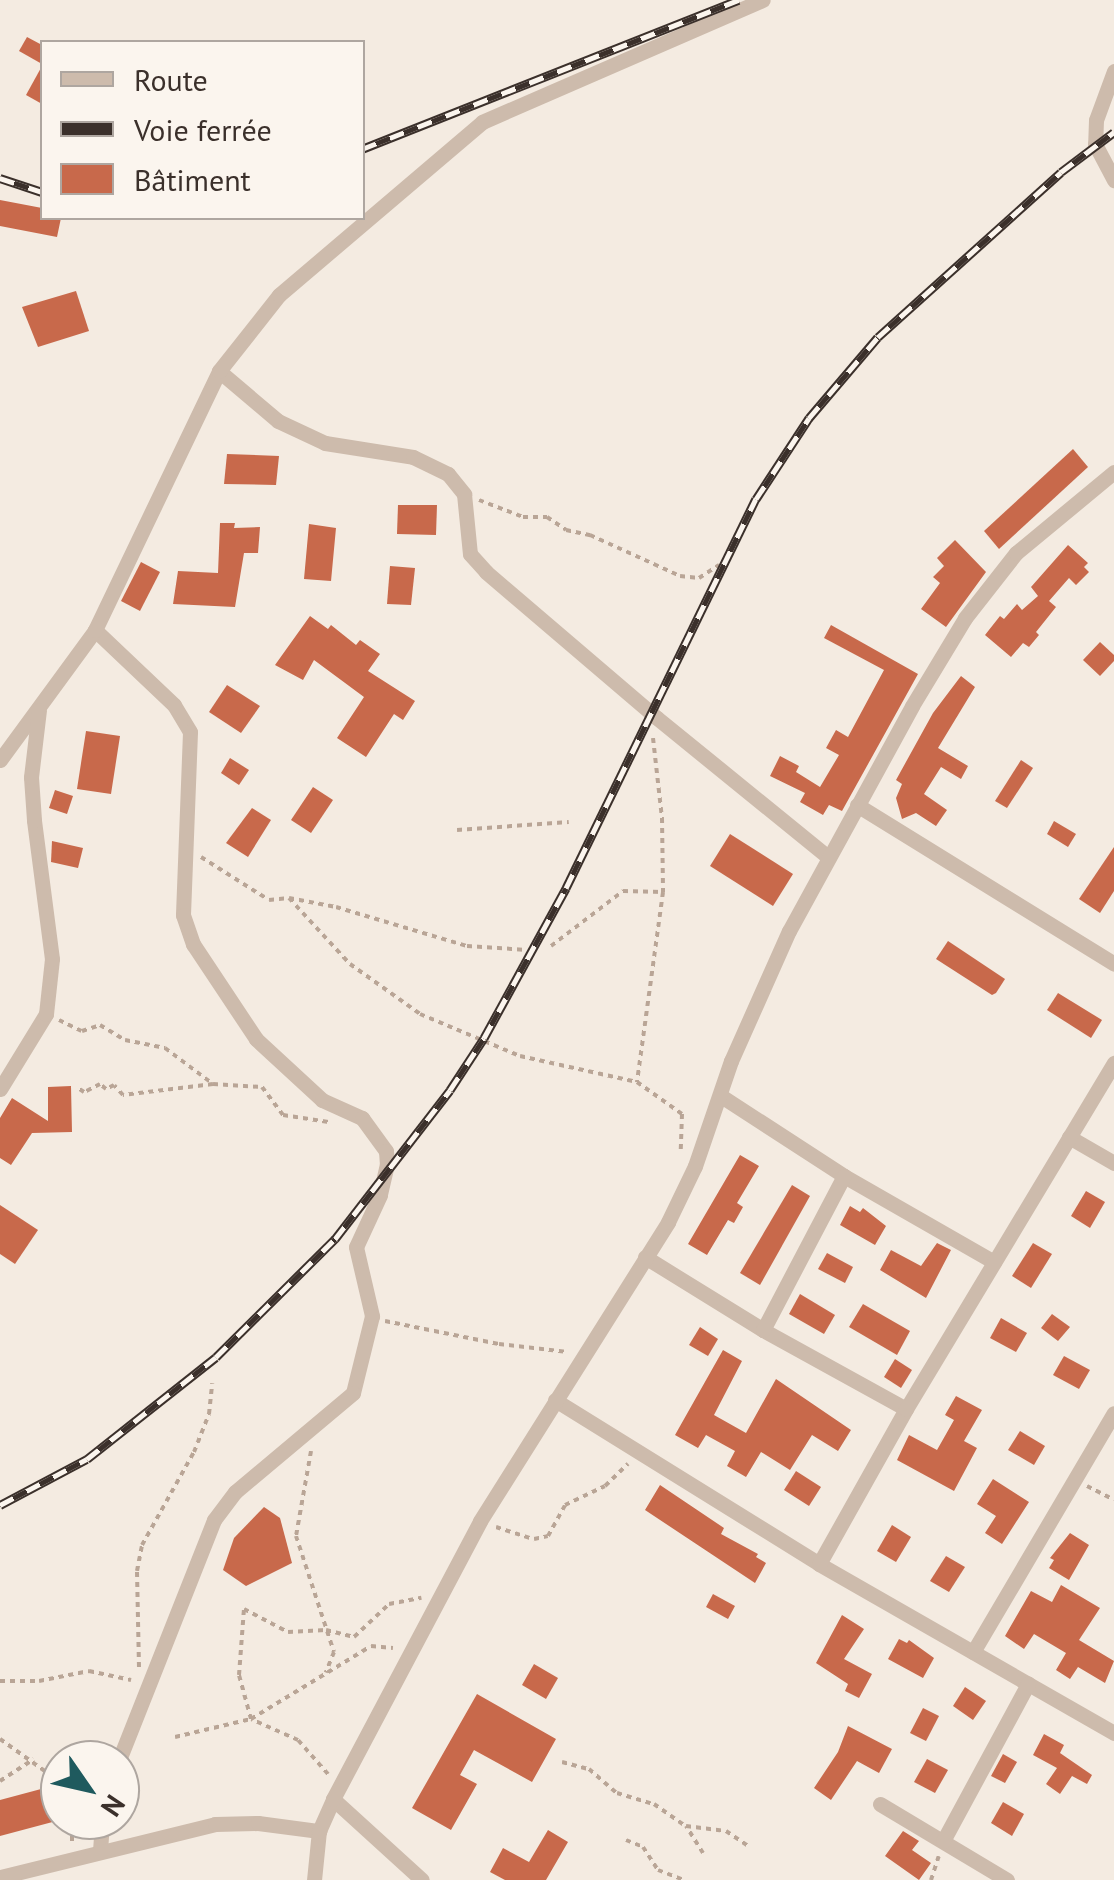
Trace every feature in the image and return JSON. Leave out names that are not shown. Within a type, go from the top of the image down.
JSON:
[{"type":"street","points":[[0,760],[95,630],[219,371],[279,295],[482,122],[763,0]]},
{"type":"street","points":[[1114,70],[1096,120],[1095,144],[1114,180]]},
{"type":"street","points":[[219,371],[278,421],[325,443],[413,458],[448,474],[464,494],[470,554],[503,588],[828,856]]},
{"type":"street","points":[[314,1880],[319,1830],[440,1594],[480,1521],[645,1258],[696,1166],[752,1010],[856,804],[965,618],[1016,552],[1114,472]]},
{"type":"street","points":[[95,630],[174,706],[190,732],[183,914],[194,944],[256,1039],[287,1072],[322,1100],[362,1118],[386,1150],[387,1164],[380,1194],[356,1247],[372,1316],[353,1393],[236,1492],[214,1520],[127,1740]]},
{"type":"street","points":[[0,1089],[46,1014],[52,959],[32,777],[40,710]]},
{"type":"street","points":[[856,804],[1114,964]]},
{"type":"street","points":[[819,1564],[906,1410],[1114,1063]]},
{"type":"street","points":[[721,1096],[844,1176],[994,1262]]},
{"type":"street","points":[[1069,1138],[1114,1163]]},
{"type":"street","points":[[762,1330],[844,1176]]},
{"type":"street","points":[[645,1258],[762,1330],[906,1410]]},
{"type":"street","points":[[554,1400],[819,1564],[1114,1732]]},
{"type":"street","points":[[973,1652],[1114,1413]]},
{"type":"street","points":[[943,1842],[1028,1684]]},
{"type":"street","points":[[333,1799],[422,1880]]},
{"type":"street","points":[[880,1804],[1007,1880]]},
{"type":"street","points":[[0,1877],[215,1824],[258,1823],[319,1830]]},
{"type":"street","points":[[100,1852],[101,1840]]},
{"type":"path","points":[[464,494],[524,517],[547,517],[566,530],[590,535],[680,576],[698,578],[719,566]]},
{"type":"path","points":[[637,1082],[663,892],[662,818],[651,749],[657,718]]},
{"type":"path","points":[[458,830],[569,822]]},
{"type":"path","points":[[186,847],[269,900],[289,898],[468,946],[527,950]]},
{"type":"path","points":[[551,946],[622,892],[663,892]]},
{"type":"path","points":[[289,898],[350,964],[420,1014],[520,1056],[637,1082],[682,1114],[679,1157]]},
{"type":"path","points":[[46,1014],[82,1031],[100,1026],[124,1040],[165,1048],[213,1084]]},
{"type":"path","points":[[78,1088],[84,1092],[100,1084],[106,1088],[114,1085],[123,1095],[213,1084],[262,1087],[283,1115],[323,1123],[362,1118]]},
{"type":"path","points":[[372,1316],[499,1344],[582,1356]]},
{"type":"path","points":[[149,1689],[138,1666],[142,1545],[194,1452],[209,1414],[212,1383]]},
{"type":"path","points":[[315,1422],[296,1536],[334,1652],[326,1672]]},
{"type":"path","points":[[480,1521],[534,1540],[548,1536],[564,1506],[605,1486],[638,1454]]},
{"type":"path","points":[[1075,1480],[1114,1500]]},
{"type":"path","points":[[251,1719],[239,1675],[244,1609],[288,1632],[326,1630],[354,1636],[388,1604],[440,1594]]},
{"type":"path","points":[[175,1737],[251,1719],[371,1646],[413,1649]]},
{"type":"path","points":[[0,1681],[109,1672],[149,1689]]},
{"type":"path","points":[[251,1719],[298,1740],[327,1771],[333,1799]]},
{"type":"path","points":[[0,1739],[40,1764]]},
{"type":"path","points":[[0,1781],[34,1759]]},
{"type":"path","points":[[562,1762],[589,1769],[617,1793],[654,1804],[686,1826],[702,1853]]},
{"type":"path","points":[[686,1826],[726,1831],[748,1846]]},
{"type":"path","points":[[626,1840],[643,1847],[658,1870],[684,1880]]},
{"type":"path","points":[[931,1880],[943,1842]]},
{"type":"building","points":[[27,37],[40,44],[40,63],[19,51]]},
{"type":"building","points":[[40,70],[40,103],[26,95]]},
{"type":"building","points":[[0,200],[40,208],[40,220],[61,220],[57,237],[0,226]]},
{"type":"building","points":[[76,291],[89,331],[38,347],[22,307]]},
{"type":"building","points":[[1073,449],[1088,467],[999,549],[984,531]]},
{"type":"building","points":[[227,454],[279,456],[276,485],[224,484]]},
{"type":"building","points":[[398,505],[437,505],[436,535],[397,534]]},
{"type":"building","points":[[220,523],[235,523],[234,528],[260,527],[258,553],[244,553],[235,607],[173,604],[178,571],[218,573]]},
{"type":"building","points":[[309,524],[336,528],[331,581],[304,579]]},
{"type":"building","points":[[955,540],[986,572],[946,627],[921,609],[940,583],[933,577],[944,566],[937,558]]},
{"type":"building","points":[[1068,545],[1088,563],[1084,567],[1089,572],[1076,585],[1069,578],[1049,601],[1056,607],[1036,632],[1039,635],[1029,647],[1023,643],[1011,657],[985,635],[1000,616],[1004,619],[1017,604],[1022,610],[1038,596],[1031,587]]},
{"type":"building","points":[[141,562],[160,572],[140,611],[121,601]]},
{"type":"building","points":[[390,566],[415,568],[411,605],[387,604]]},
{"type":"building","points":[[310,616],[328,629],[331,625],[356,645],[360,640],[380,654],[368,671],[415,701],[403,720],[394,714],[366,757],[337,738],[364,697],[314,660],[303,680],[275,665]]},
{"type":"building","points":[[831,625],[918,674],[842,811],[829,805],[823,815],[800,802],[805,793],[770,776],[780,756],[799,766],[796,772],[820,787],[839,755],[826,748],[836,730],[848,737],[884,670],[824,638]]},
{"type":"building","points":[[1100,642],[1114,655],[1114,661],[1100,676],[1083,660]]},
{"type":"building","points":[[961,676],[975,687],[938,748],[968,766],[961,779],[941,767],[924,794],[947,810],[936,826],[916,813],[902,819],[896,798],[902,784],[896,780],[933,713]]},
{"type":"building","points":[[227,685],[260,706],[241,733],[209,712]]},
{"type":"building","points":[[86,731],[120,736],[111,794],[77,789]]},
{"type":"building","points":[[230,758],[249,770],[239,785],[221,773]]},
{"type":"building","points":[[1021,760],[1033,768],[1007,808],[995,801]]},
{"type":"building","points":[[313,787],[333,800],[311,833],[291,820]]},
{"type":"building","points":[[55,790],[73,796],[67,814],[49,808]]},
{"type":"building","points":[[252,808],[271,820],[248,857],[226,843]]},
{"type":"building","points":[[1054,821],[1076,834],[1068,847],[1047,834]]},
{"type":"building","points":[[730,834],[793,874],[773,906],[710,866]]},
{"type":"building","points":[[52,841],[83,848],[78,868],[51,862]]},
{"type":"building","points":[[1114,847],[1114,891],[1100,913],[1079,899]]},
{"type":"building","points":[[948,941],[1005,979],[996,993],[992,995],[936,959]]},
{"type":"building","points":[[1058,993],[1102,1020],[1091,1038],[1047,1010]]},
{"type":"building","points":[[71,1086],[72,1132],[32,1133],[11,1165],[0,1158],[0,1118],[12,1098],[48,1121],[48,1087]]},
{"type":"building","points":[[740,1155],[759,1166],[737,1203],[743,1207],[734,1223],[728,1220],[707,1255],[688,1244]]},
{"type":"building","points":[[792,1185],[810,1196],[760,1285],[740,1273]]},
{"type":"building","points":[[1086,1191],[1105,1202],[1090,1228],[1071,1216]]},
{"type":"building","points":[[0,1205],[38,1230],[15,1264],[0,1254]]},
{"type":"building","points":[[850,1206],[860,1212],[863,1208],[886,1226],[875,1245],[840,1225]]},
{"type":"building","points":[[937,1243],[951,1250],[926,1298],[880,1270],[891,1250],[921,1266]]},
{"type":"building","points":[[1033,1243],[1052,1254],[1031,1288],[1012,1276]]},
{"type":"building","points":[[827,1253],[853,1267],[845,1283],[818,1269]]},
{"type":"building","points":[[800,1294],[835,1315],[824,1334],[789,1314]]},
{"type":"building","points":[[863,1304],[910,1331],[897,1355],[849,1327]]},
{"type":"building","points":[[1052,1314],[1070,1327],[1058,1341],[1041,1328]]},
{"type":"building","points":[[1001,1318],[1027,1333],[1016,1352],[990,1338]]},
{"type":"building","points":[[700,1327],[718,1339],[708,1356],[689,1345]]},
{"type":"building","points":[[723,1350],[742,1361],[714,1415],[746,1433],[776,1379],[851,1430],[838,1451],[812,1435],[790,1470],[761,1452],[746,1477],[727,1466],[735,1451],[706,1435],[698,1448],[675,1435]]},
{"type":"building","points":[[1064,1356],[1090,1370],[1079,1389],[1053,1375]]},
{"type":"building","points":[[895,1359],[912,1370],[901,1388],[884,1377]]},
{"type":"building","points":[[956,1396],[982,1410],[964,1441],[977,1448],[954,1491],[897,1460],[909,1435],[937,1450],[954,1420],[945,1415]]},
{"type":"building","points":[[1020,1431],[1045,1446],[1034,1465],[1008,1450]]},
{"type":"building","points":[[796,1471],[821,1487],[809,1506],[784,1490]]},
{"type":"building","points":[[993,1479],[1029,1502],[1002,1544],[985,1533],[996,1516],[977,1504]]},
{"type":"building","points":[[660,1485],[724,1528],[721,1534],[758,1554],[756,1557],[766,1563],[755,1583],[645,1510]]},
{"type":"building","points":[[264,1507],[280,1518],[292,1563],[246,1586],[223,1570],[234,1538]]},
{"type":"building","points":[[892,1525],[911,1537],[896,1562],[877,1551]]},
{"type":"building","points":[[1070,1533],[1089,1545],[1069,1580],[1049,1568],[1054,1560],[1050,1558]]},
{"type":"building","points":[[946,1556],[965,1567],[949,1592],[930,1581]]},
{"type":"building","points":[[1061,1585],[1100,1608],[1079,1640],[1114,1661],[1105,1683],[1078,1667],[1070,1679],[1056,1670],[1066,1653],[1034,1634],[1024,1649],[1005,1636],[1031,1591],[1052,1602]]},
{"type":"building","points":[[713,1594],[735,1606],[728,1619],[706,1607]]},
{"type":"building","points":[[842,1615],[864,1629],[844,1659],[872,1674],[859,1698],[845,1691],[848,1684],[816,1663]]},
{"type":"building","points":[[899,1639],[907,1643],[909,1640],[934,1658],[923,1678],[888,1659]]},
{"type":"building","points":[[534,1664],[558,1678],[546,1699],[522,1685]]},
{"type":"building","points":[[965,1687],[986,1701],[973,1720],[953,1706]]},
{"type":"building","points":[[477,1694],[556,1739],[532,1782],[474,1750],[460,1775],[477,1784],[451,1830],[412,1808]]},
{"type":"building","points":[[923,1708],[939,1716],[926,1741],[910,1733]]},
{"type":"building","points":[[848,1726],[892,1749],[879,1773],[857,1761],[831,1800],[814,1788],[838,1752]]},
{"type":"building","points":[[1044,1734],[1064,1745],[1060,1753],[1092,1775],[1087,1784],[1072,1776],[1060,1794],[1046,1784],[1057,1768],[1033,1755]]},
{"type":"building","points":[[1003,1754],[1017,1762],[1005,1783],[991,1776]]},
{"type":"building","points":[[927,1759],[948,1770],[935,1793],[914,1782]]},
{"type":"building","points":[[40,1789],[40,1825],[0,1836],[0,1800]]},
{"type":"building","points":[[1003,1802],[1024,1814],[1012,1836],[991,1823]]},
{"type":"building","points":[[548,1830],[568,1842],[546,1880],[505,1880],[490,1872],[503,1848],[529,1862]]},
{"type":"building","points":[[903,1831],[919,1841],[912,1850],[931,1863],[919,1880],[885,1856]]},
{"type":"railway","points":[[365,148],[739,0]]},
{"type":"railway","points":[[0,1505],[87,1459],[216,1357],[335,1239],[450,1090],[484,1038],[566,888],[756,499],[809,418],[878,337],[1061,172],[1114,132]]},
{"type":"railway","points":[[0,178],[40,191]]}]
